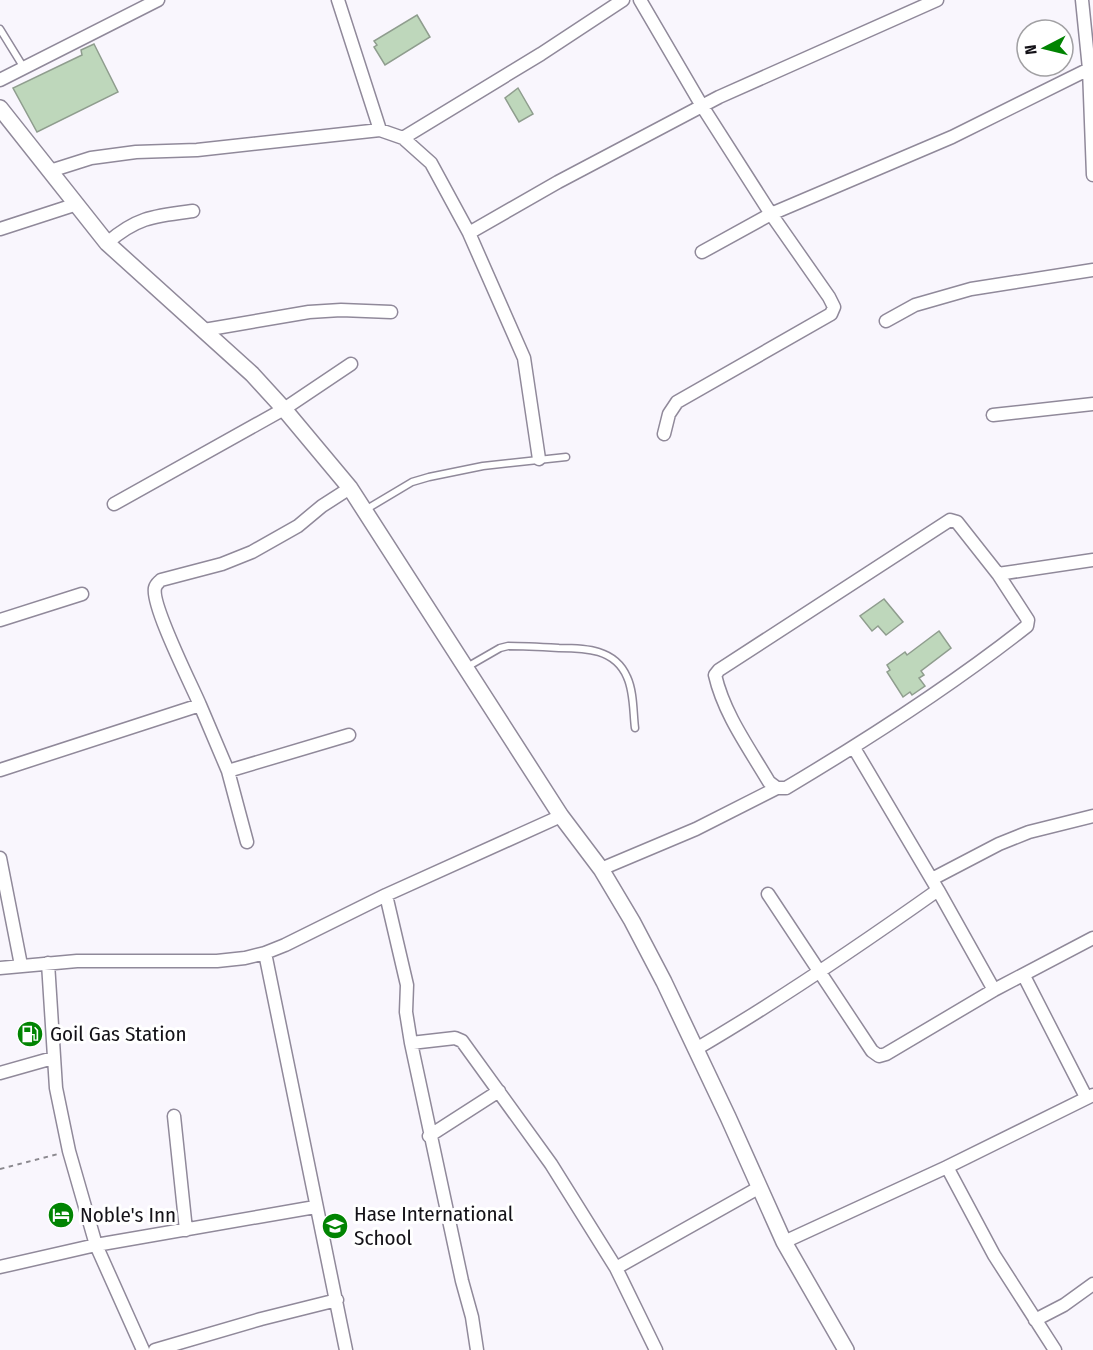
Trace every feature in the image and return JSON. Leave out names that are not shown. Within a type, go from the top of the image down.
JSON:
[{"type":"street","points":[[0,80],[158,0]]},
{"type":"street","points":[[338,0],[380,129]]},
{"type":"street","points":[[403,138],[542,54],[623,0]]},
{"type":"street","points":[[640,0],[702,106],[834,307],[831,314],[677,402],[669,414],[664,434]]},
{"type":"street","points":[[469,233],[558,182],[719,97],[937,0]]},
{"type":"street","points":[[1086,4],[1093,175]]},
{"type":"street","points":[[702,252],[771,214],[952,136],[1089,69]]},
{"type":"street","points":[[0,108],[107,243],[252,374],[350,488],[561,816],[601,869],[632,921],[696,1049],[784,1242],[846,1350]]},
{"type":"street","points":[[50,171],[90,158],[136,152],[197,150],[380,129],[403,138],[430,163],[469,233],[524,358],[539,459]]},
{"type":"street","points":[[0,228],[77,204]]},
{"type":"street","points":[[107,243],[139,221],[160,215],[193,211]]},
{"type":"street","points":[[886,321],[915,305],[971,289],[1093,270]]},
{"type":"street","points":[[204,330],[309,312],[341,309],[391,312]]},
{"type":"street","points":[[114,504],[284,409],[351,364]]},
{"type":"street","points":[[993,415],[1093,404]]},
{"type":"street","points":[[247,842],[228,771],[161,614],[155,590],[156,584],[161,580],[222,564],[252,552],[298,526],[322,506],[350,488]]},
{"type":"street","points":[[601,869],[696,829],[777,788],[786,788],[854,748],[975,667],[1028,626],[1028,620],[998,574],[957,522],[950,520],[719,670],[715,675],[735,724],[770,782],[777,788]]},
{"type":"street","points":[[998,574],[1093,560]]},
{"type":"street","points":[[0,620],[82,594]]},
{"type":"street","points":[[0,770],[200,705]]},
{"type":"street","points":[[228,771],[350,735]]},
{"type":"street","points":[[854,748],[935,884],[994,990]]},
{"type":"street","points":[[0,968],[89,961],[217,961],[265,953],[386,895],[561,816]]},
{"type":"street","points":[[696,1049],[821,972],[935,884],[999,844],[1029,832],[1093,816]]},
{"type":"street","points":[[0,858],[21,965]]},
{"type":"street","points":[[768,894],[872,1051],[879,1056],[994,990],[1093,938]]},
{"type":"street","points":[[386,895],[407,986],[407,1024],[429,1136],[472,1317],[477,1350]]},
{"type":"street","points":[[265,953],[346,1350]]},
{"type":"street","points":[[48,963],[56,1088],[69,1151],[96,1245],[143,1350]]},
{"type":"street","points":[[784,1242],[947,1167],[1089,1096],[1024,976]]},
{"type":"street","points":[[411,1043],[455,1038],[462,1041],[551,1164],[616,1268],[656,1350]]},
{"type":"street","points":[[0,1073],[53,1058]]},
{"type":"street","points":[[429,1136],[499,1091]]},
{"type":"street","points":[[174,1116],[186,1230]]},
{"type":"street","points":[[947,1167],[994,1255],[1055,1350]]},
{"type":"street","points":[[616,1268],[760,1187]]},
{"type":"street","points":[[0,1267],[96,1245],[315,1207]]},
{"type":"street","points":[[1035,1320],[1064,1305],[1093,1284]]},
{"type":"street","points":[[155,1350],[261,1319],[337,1300]]},
{"type":"lane","points":[[0,29],[24,68]]},
{"type":"lane","points":[[364,510],[412,482],[483,466],[566,457]]},
{"type":"lane","points":[[466,667],[508,646],[597,650],[621,667],[628,679],[635,728]]},
{"type":"path","points":[[0,1168],[69,1151]]},
{"type":"building","points":[[417,15],[430,37],[385,65],[374,47],[377,45],[374,41]]},
{"type":"building","points":[[94,44],[118,92],[37,132],[13,88],[82,55],[81,50]]},
{"type":"building","points":[[518,88],[533,114],[519,122],[505,98]]},
{"type":"building","points":[[884,599],[903,622],[886,635],[878,626],[872,631],[860,616]]},
{"type":"building","points":[[939,631],[951,648],[921,671],[924,675],[919,678],[925,686],[912,695],[910,692],[903,697],[887,672],[890,670],[887,665],[905,652],[907,655]]},
{"type":"place","name":"Goil Gas Station","points":[[30,1034]]},
{"type":"place","name":"Noble's Inn","points":[[61,1215]]},
{"type":"place","name":"Hase International School","points":[[335,1226]]}]
